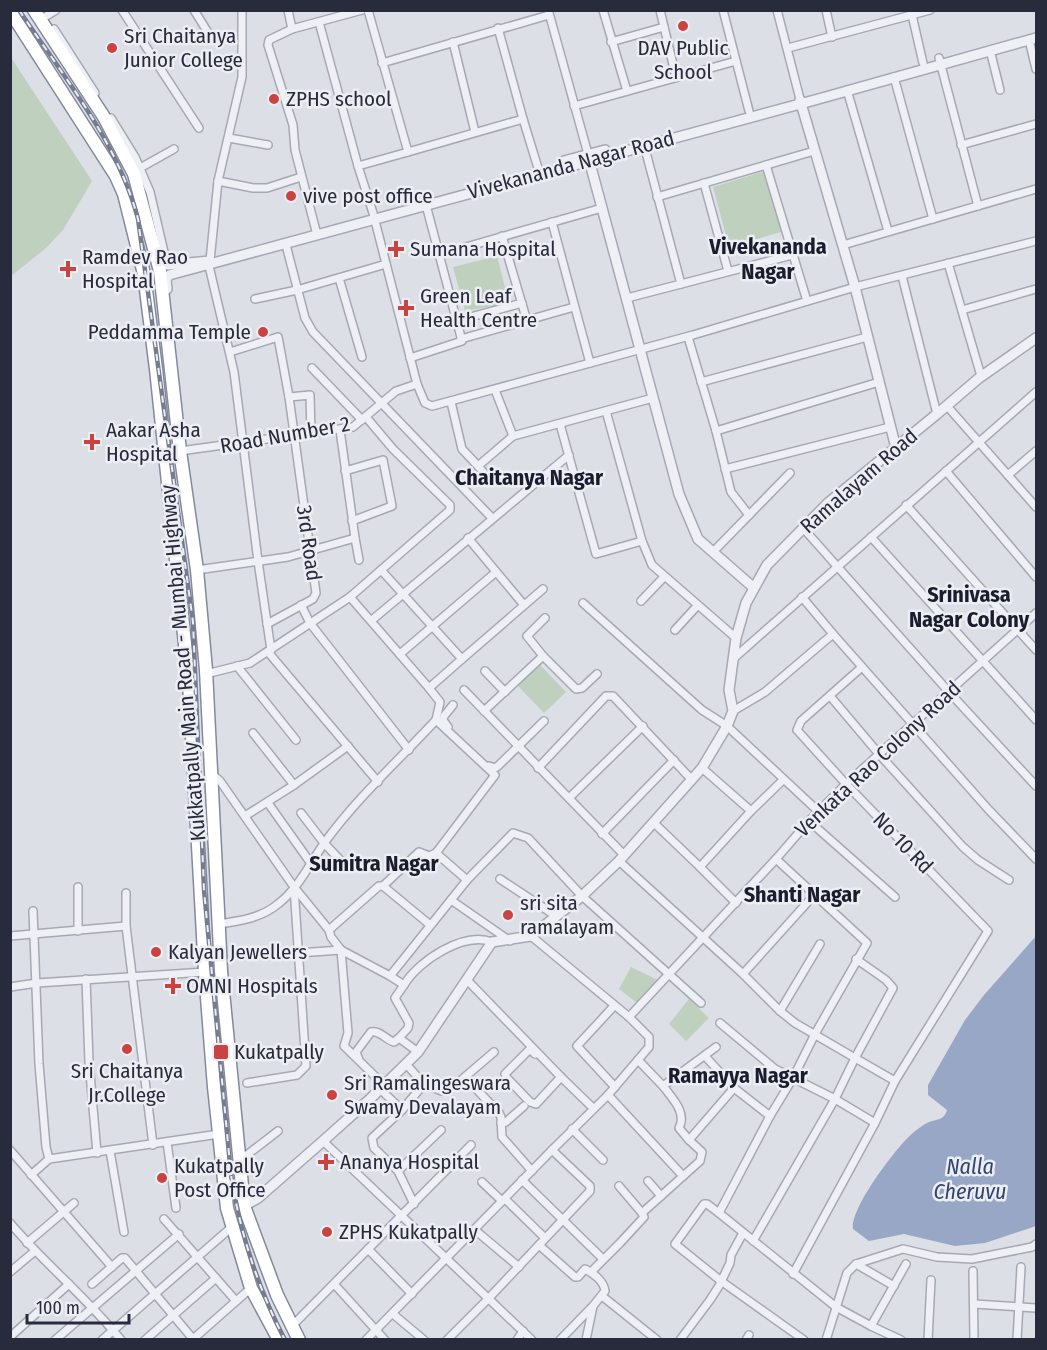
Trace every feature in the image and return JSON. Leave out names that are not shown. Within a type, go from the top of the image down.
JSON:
[{"type":"highway","name":"Kukkatpally Main Road - Mumbai Highway","points":[[10,11],[116,176],[124,194],[144,274],[187,670],[205,972],[227,1208],[251,1288],[279,1340]]},
{"type":"highway","name":"Kukkatpally Main Road - Mumbai Highway","points":[[40,15],[109,127],[143,189],[162,262],[167,338],[197,570],[206,672],[219,924],[244,1206],[262,1258],[299,1340]]},
{"type":"highway","points":[[41,58],[59,47]]},
{"type":"highway","points":[[58,85],[76,74]]},
{"type":"highway","points":[[187,670],[206,672]]},
{"type":"street","points":[[56,10],[40,15],[89,83],[135,157],[140,168],[143,189]]},
{"type":"street","points":[[122,10],[199,128]]},
{"type":"street","points":[[194,10],[207,31]]},
{"type":"street","points":[[242,10],[242,76],[218,181],[210,263],[230,352],[244,442],[270,651],[378,782]]},
{"type":"street","points":[[288,10],[292,29]]},
{"type":"street","points":[[316,231],[301,177],[293,125],[268,45],[269,40],[292,29],[362,10]]},
{"type":"street","points":[[368,10],[408,152]]},
{"type":"street","points":[[603,10],[627,91]]},
{"type":"street","points":[[660,10],[676,77]]},
{"type":"street","points":[[723,10],[749,111]]},
{"type":"street","points":[[777,10],[814,151],[855,287],[896,448]]},
{"type":"street","points":[[826,10],[832,37]]},
{"type":"street","points":[[788,48],[930,10]]},
{"type":"street","points":[[382,63],[549,13],[666,448],[687,514],[698,539],[754,588]]},
{"type":"street","points":[[912,15],[923,63]]},
{"type":"street","points":[[319,22],[374,216],[417,384],[425,403],[432,406],[688,337],[855,287],[1036,241]]},
{"type":"street","points":[[611,42],[664,27]]},
{"type":"street","points":[[498,28],[538,168]]},
{"type":"street","points":[[1034,37],[1036,69]]},
{"type":"street","name":"Vivekananda Nagar Road","points":[[167,338],[171,333],[166,285],[169,275],[538,168],[644,145],[801,101],[923,63],[990,50],[1034,37]]},
{"type":"street","name":"Vivekananda Nagar Road","points":[[162,262],[210,263],[286,245],[374,216],[426,205],[749,111],[847,90],[940,61],[1034,37]]},
{"type":"street","points":[[453,42],[475,132]]},
{"type":"street","points":[[990,50],[1000,90]]},
{"type":"street","points":[[574,106],[736,61]]},
{"type":"street","points":[[940,61],[978,206]]},
{"type":"street","points":[[894,77],[933,219]]},
{"type":"street","points":[[847,90],[888,231]]},
{"type":"street","points":[[358,166],[523,119]]},
{"type":"street","points":[[961,145],[1036,124]]},
{"type":"street","points":[[229,138],[268,145]]},
{"type":"street","points":[[644,145],[681,284]]},
{"type":"street","points":[[140,168],[174,149]]},
{"type":"street","points":[[657,197],[814,151]]},
{"type":"street","points":[[765,165],[807,301]]},
{"type":"street","points":[[218,181],[253,188],[267,188],[301,177]]},
{"type":"street","points":[[704,183],[728,272]]},
{"type":"street","points":[[843,245],[1036,189]]},
{"type":"street","points":[[410,358],[462,342],[426,205]]},
{"type":"street","points":[[438,255],[602,208]]},
{"type":"street","points":[[552,222],[590,363]]},
{"type":"street","points":[[502,236],[527,321]]},
{"type":"street","points":[[286,245],[297,290],[313,332],[492,518]]},
{"type":"street","points":[[627,298],[792,255]]},
{"type":"street","points":[[948,263],[981,376]]},
{"type":"street","points":[[255,299],[297,290],[386,264]]},
{"type":"street","points":[[902,276],[937,414]]},
{"type":"street","points":[[339,278],[362,357]]},
{"type":"street","points":[[962,310],[1036,289]]},
{"type":"street","points":[[456,321],[522,303]]},
{"type":"street","points":[[461,339],[574,307]]},
{"type":"street","name":"3rd Road","points":[[230,352],[278,337],[295,435],[316,593],[313,599],[267,624]]},
{"type":"street","points":[[688,337],[731,492],[749,515]]},
{"type":"street","points":[[701,382],[867,337]]},
{"type":"street","name":"Ramalayam Road","points":[[492,942],[531,936],[582,896],[621,858],[702,768],[727,726],[733,711],[729,690],[736,638],[746,603],[767,565],[828,503],[981,376],[1036,340]]},
{"type":"street","points":[[206,672],[250,663],[270,651],[350,597],[420,538],[451,507],[312,368]]},
{"type":"street","points":[[716,432],[879,382]]},
{"type":"street","name":"Road Number 2","points":[[180,451],[353,427],[396,391],[417,384]]},
{"type":"street","points":[[495,390],[513,436]]},
{"type":"street","points":[[733,659],[1036,393]]},
{"type":"street","points":[[289,397],[310,395],[311,433]]},
{"type":"street","points":[[478,466],[513,436],[653,398]]},
{"type":"street","points":[[452,402],[462,449],[491,481]]},
{"type":"street","points":[[947,405],[1036,507]]},
{"type":"street","points":[[606,411],[642,541],[652,566],[736,638]]},
{"type":"street","points":[[560,424],[596,554],[642,541]]},
{"type":"street","points":[[725,469],[890,427]]},
{"type":"street","points":[[340,430],[352,521],[360,560]]},
{"type":"street","points":[[1008,475],[1036,451]]},
{"type":"street","points":[[372,620],[569,455]]},
{"type":"street","points":[[345,471],[383,460],[392,506],[352,521]]},
{"type":"street","points":[[946,471],[1036,577]]},
{"type":"street","points":[[713,552],[790,473]]},
{"type":"street","points":[[906,505],[1036,650]]},
{"type":"street","points":[[803,528],[1036,786]]},
{"type":"street","points":[[870,537],[1036,720]]},
{"type":"street","points":[[197,570],[310,552],[355,538]]},
{"type":"street","points":[[468,538],[524,605]]},
{"type":"street","points":[[381,570],[462,659]]},
{"type":"street","points":[[400,654],[496,572]]},
{"type":"street","points":[[641,601],[664,577]]},
{"type":"street","points":[[429,688],[543,589]]},
{"type":"street","points":[[219,924],[248,920],[279,904],[312,865],[324,843],[352,809],[436,720],[440,702],[350,597]]},
{"type":"street","points":[[802,597],[832,634],[988,809],[1035,854]]},
{"type":"street","points":[[583,603],[702,710],[727,726],[819,812]]},
{"type":"street","points":[[301,605],[310,623],[409,750]]},
{"type":"street","points":[[675,630],[697,606]]},
{"type":"street","name":"Venkata Rao Colony Road","points":[[628,1017],[846,784],[1036,613]]},
{"type":"street","points":[[545,618],[527,636],[543,656],[576,689],[582,688],[597,674]]},
{"type":"street","points":[[733,711],[765,692],[832,634]]},
{"type":"street","points":[[484,711],[543,656]]},
{"type":"street","points":[[237,666],[296,740]]},
{"type":"street","name":"No 10 Rd","points":[[862,667],[801,721],[797,730],[988,931],[895,1081]]},
{"type":"street","points":[[485,671],[505,692]]},
{"type":"street","points":[[464,690],[569,798],[621,858],[780,1011],[795,1023],[895,1081],[875,1123],[793,1274]]},
{"type":"street","points":[[538,768],[606,696],[613,696],[692,780]]},
{"type":"street","points":[[830,696],[938,820],[978,860],[1009,880]]},
{"type":"street","points":[[453,705],[444,716],[444,723],[489,767],[498,766],[544,721]]},
{"type":"street","points":[[329,930],[375,888],[383,886],[419,852],[429,856],[436,853],[495,775],[436,720]]},
{"type":"street","points":[[569,798],[643,726]]},
{"type":"street","points":[[253,733],[294,785]]},
{"type":"street","points":[[245,816],[294,785],[348,746]]},
{"type":"street","points":[[602,834],[674,760]]},
{"type":"street","points":[[702,768],[751,811]]},
{"type":"street","points":[[212,774],[220,781],[294,887],[329,930],[340,950],[404,985]]},
{"type":"street","points":[[700,867],[783,780]]},
{"type":"street","points":[[267,803],[312,865]]},
{"type":"street","points":[[301,813],[342,862]]},
{"type":"street","points":[[809,821],[895,897]]},
{"type":"street","points":[[653,822],[736,903]]},
{"type":"street","points":[[390,976],[429,924],[467,880],[513,833],[528,838],[582,896],[701,1003]]},
{"type":"street","points":[[436,853],[467,880]]},
{"type":"street","points":[[719,1213],[856,959],[867,943],[776,860]]},
{"type":"street","points":[[500,879],[556,916]]},
{"type":"street","points":[[383,886],[429,924]]},
{"type":"street","points":[[78,887],[78,931]]},
{"type":"street","points":[[247,1083],[297,1075],[306,1066],[294,887]]},
{"type":"street","points":[[126,893],[126,926],[153,1144]]},
{"type":"street","points":[[743,974],[814,894]]},
{"type":"street","points":[[451,900],[510,941]]},
{"type":"street","points":[[33,911],[39,1064],[49,1160]]},
{"type":"street","points":[[10,936],[126,926]]},
{"type":"street","points":[[366,1340],[608,1095],[649,1047],[649,1036],[531,936]]},
{"type":"street","points":[[244,1206],[258,1198],[323,1141],[418,1052],[492,942],[476,939],[443,950],[423,964],[408,978],[395,998],[409,1023],[408,1028],[394,1042],[376,1032],[371,1032],[356,1052],[359,1060]]},
{"type":"street","points":[[780,1011],[820,944]]},
{"type":"street","points":[[298,953],[340,950]]},
{"type":"street","points":[[340,950],[348,1033],[344,1046],[402,1110]]},
{"type":"street","points":[[753,1241],[835,1099],[892,988],[886,980],[856,959]]},
{"type":"street","points":[[10,987],[86,979],[205,972]]},
{"type":"street","points":[[86,979],[89,1062],[97,1153]]},
{"type":"street","points":[[467,980],[560,1078],[593,1108]]},
{"type":"street","points":[[614,1006],[577,1046],[615,1087]]},
{"type":"street","points":[[720,1023],[758,1056],[875,1123]]},
{"type":"street","points":[[399,1038],[418,1052]]},
{"type":"street","points":[[663,1086],[716,1047]]},
{"type":"street","points":[[547,1064],[530,1049],[505,1076],[530,1102],[535,1104],[560,1078]]},
{"type":"street","points":[[406,1064],[424,1084],[442,1091],[465,1077],[494,1052]]},
{"type":"street","points":[[705,1056],[734,1088],[770,1116]]},
{"type":"street","points":[[638,1060],[680,1108],[682,1120],[679,1128],[702,1152],[700,1161],[642,1213]]},
{"type":"street","points":[[465,1077],[499,1113],[502,1137],[532,1171]]},
{"type":"street","points":[[414,1204],[398,1171],[374,1148],[372,1138],[402,1110],[424,1084]]},
{"type":"street","points":[[689,1140],[734,1088]]},
{"type":"street","points":[[608,1095],[683,1176]]},
{"type":"street","points":[[501,1123],[506,1122],[524,1106]]},
{"type":"street","points":[[572,1129],[603,1160]]},
{"type":"street","points":[[239,1161],[278,1131]]},
{"type":"street","points":[[398,1171],[441,1131]]},
{"type":"street","points":[[31,1175],[49,1160],[219,1134]]},
{"type":"street","points":[[323,1141],[532,1340]]},
{"type":"street","points":[[167,1142],[176,1208]]},
{"type":"street","points":[[292,1326],[471,1145]]},
{"type":"street","points":[[10,1150],[112,1267]]},
{"type":"street","points":[[447,1340],[591,1189],[552,1150]]},
{"type":"street","points":[[110,1151],[124,1232]]},
{"type":"street","points":[[522,1180],[603,1259]]},
{"type":"street","points":[[648,1181],[661,1196]]},
{"type":"street","points":[[482,1182],[545,1238]]},
{"type":"street","points":[[591,1272],[644,1217],[619,1186]]},
{"type":"street","points":[[27,1243],[74,1203]]},
{"type":"street","points":[[804,1340],[721,1281],[675,1244],[704,1204],[719,1213],[836,1307],[901,1340]]},
{"type":"street","points":[[164,1219],[236,1301]]},
{"type":"street","points":[[10,1223],[27,1243],[93,1307],[121,1340]]},
{"type":"street","points":[[102,1340],[233,1226]]},
{"type":"street","points":[[475,1230],[519,1267]]},
{"type":"street","points":[[680,1340],[710,1300],[743,1233]]},
{"type":"street","points":[[55,1340],[179,1234]]},
{"type":"street","points":[[826,1340],[847,1273],[856,1264],[903,1249],[937,1257],[972,1259],[1032,1247],[1036,1244]]},
{"type":"street","points":[[538,1245],[574,1277],[578,1277],[585,1269],[604,1286],[605,1291],[602,1296],[560,1340]]},
{"type":"street","points":[[368,1249],[412,1294]]},
{"type":"street","points":[[10,1272],[35,1251]]},
{"type":"street","points":[[92,1284],[122,1258],[125,1258],[192,1339],[251,1288]]},
{"type":"street","points":[[856,1264],[894,1286]]},
{"type":"street","points":[[871,1326],[906,1264]]},
{"type":"street","points":[[1017,1340],[1021,1266]]},
{"type":"street","points":[[973,1271],[974,1340]]},
{"type":"street","points":[[145,1340],[216,1278]]},
{"type":"street","points":[[928,1340],[931,1280]]},
{"type":"street","points":[[10,1337],[69,1284]]},
{"type":"street","points":[[335,1285],[385,1340]]},
{"type":"street","points":[[602,1296],[657,1340]]},
{"type":"street","points":[[974,1304],[1036,1308]]},
{"type":"street","points":[[586,1340],[593,1306]]},
{"type":"street","points":[[393,1314],[424,1340]]},
{"type":"street","points":[[517,1340],[523,1331]]},
{"type":"green space","points":[[10,56],[92,181],[63,230],[46,248],[11,276]]},
{"type":"green space","points":[[765,171],[781,232],[729,247],[713,187]]},
{"type":"green space","points":[[497,256],[509,303],[465,311],[453,267]]},
{"type":"green space","points":[[539,664],[566,692],[544,713],[517,685]]},
{"type":"green space","points":[[631,967],[660,981],[637,1003],[619,989]]},
{"type":"green space","points":[[689,999],[709,1018],[686,1041],[669,1024]]},
{"type":"water","name":"Nalla Cheruvu","points":[[1036,936],[1036,1226],[985,1243],[955,1246],[904,1234],[869,1241],[853,1229],[854,1219],[866,1193],[906,1139],[925,1124],[944,1116],[947,1110],[928,1095],[928,1085],[965,1020]]},
{"type":"railway","points":[[19,10],[88,110],[103,136],[129,191],[138,219],[193,622],[204,890],[231,1175],[239,1218],[251,1260],[266,1300],[285,1340]]},
{"type":"place","name":"DAV Public School","points":[[683,26]]},
{"type":"place","name":"Sri Chaitanya Junior College","points":[[112,48]]},
{"type":"place","name":"ZPHS school","points":[[274,99]]},
{"type":"place","name":"vive post office","points":[[291,196]]},
{"type":"place","name":"Sumana Hospital","points":[[396,249]]},
{"type":"place","name":"Ramdev Rao Hospital","points":[[68,269]]},
{"type":"place","name":"Green Leaf Health Centre","points":[[406,308]]},
{"type":"place","name":"Peddamma Temple","points":[[263,332]]},
{"type":"place","name":"Aakar Asha Hospital","points":[[92,442]]},
{"type":"place","name":"sri sita ramalayam","points":[[508,915]]},
{"type":"place","name":"Kalyan Jewellers","points":[[156,952]]},
{"type":"place","name":"OMNI Hospitals","points":[[173,986]]},
{"type":"place","name":"Sri Chaitanya Jr.College","points":[[127,1049]]},
{"type":"place","name":"Kukatpally","points":[[221,1052]]},
{"type":"place","name":"Sri Ramalingeswara Swamy Devalayam","points":[[332,1095]]},
{"type":"place","name":"Ananya Hospital","points":[[326,1162]]},
{"type":"place","name":"Kukatpally Post Office","points":[[162,1178]]},
{"type":"place","name":"ZPHS Kukatpally","points":[[327,1232]]},
{"type":"district","name":"Vivekananda Nagar","points":[[768,258]]},
{"type":"district","name":"Chaitanya Nagar","points":[[529,477]]},
{"type":"district","name":"Srinivasa Nagar Colony","points":[[969,606]]},
{"type":"district","name":"Sumitra Nagar","points":[[374,863]]},
{"type":"district","name":"Shanti Nagar","points":[[802,894]]},
{"type":"district","name":"Ramayya Nagar","points":[[738,1075]]}]
